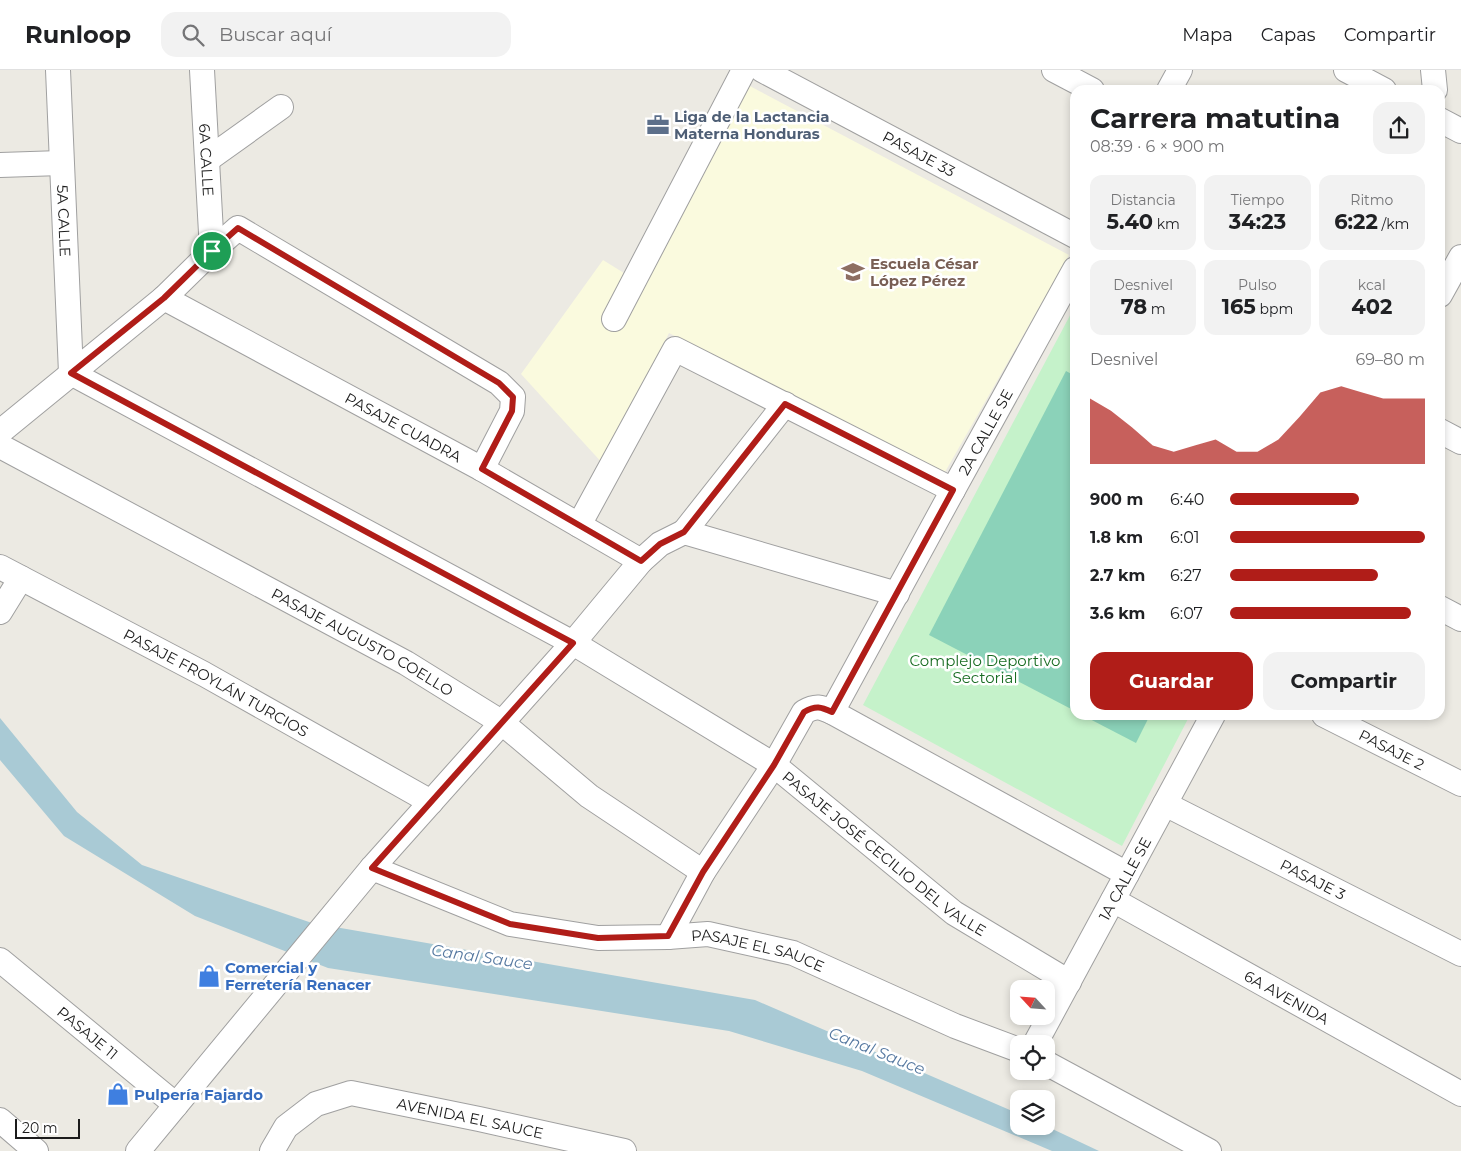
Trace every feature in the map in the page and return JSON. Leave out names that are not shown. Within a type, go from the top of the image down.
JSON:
[{"type":"street","name":"5A CALLE","points":[[58,70],[71,373]]},
{"type":"street","name":"6A CALLE","points":[[202,70],[212,251]]},
{"type":"street","points":[[614,319],[744,70]]},
{"type":"street","name":"PASAJE 33","points":[[762,70],[1070,233]]},
{"type":"street","points":[[1054,70],[1082,85]]},
{"type":"street","points":[[1172,85],[1180,70]]},
{"type":"street","points":[[1346,70],[1374,85]]},
{"type":"street","points":[[1432,70],[1435,85]]},
{"type":"street","points":[[207,160],[281,107]]},
{"type":"street","points":[[1445,123],[1461,131]]},
{"type":"street","points":[[0,165],[61,163]]},
{"type":"street","points":[[0,432],[164,298],[238,228],[499,383],[513,397],[512,411],[482,469]]},
{"type":"street","points":[[1445,282],[1451,266]]},
{"type":"street","name":"2A CALLE SE","points":[[832,712],[1070,278]]},
{"type":"street","name":"PASAJE CUADRA","points":[[164,298],[482,469],[641,561]]},
{"type":"street","points":[[579,525],[675,349],[953,490]]},
{"type":"street","name":"PASAJE JOSÉ CECILIO DEL VALLE","points":[[71,373],[573,643],[774,765],[954,913],[1069,982]]},
{"type":"street","points":[[138,1151],[365,877],[573,643],[641,561],[660,544],[684,532],[785,404]]},
{"type":"street","points":[[1445,434],[1461,442]]},
{"type":"street","name":"PASAJE AUGUSTO COELLO","points":[[0,446],[406,663],[501,722],[589,796],[703,872]]},
{"type":"street","points":[[684,532],[897,594]]},
{"type":"street","name":"PASAJE FROYLÁN TURCIOS","points":[[0,567],[204,674],[431,802]]},
{"type":"street","points":[[0,612],[21,578]]},
{"type":"street","points":[[1445,611],[1461,619]]},
{"type":"street","points":[[668,936],[703,872],[774,765],[804,712],[813,707],[821,707],[832,712],[1127,874]]},
{"type":"street","name":"1A CALLE SE","points":[[1041,1035],[1210,720]]},
{"type":"street","name":"PASAJE 2","points":[[1334,720],[1461,784]]},
{"type":"street","name":"PASAJE 3","points":[[1165,804],[1461,954]]},
{"type":"street","name":"PASAJE EL SAUCE","points":[[365,877],[510,924],[598,938],[708,934],[792,953],[955,1026],[1010,1047]]},
{"type":"street","name":"6A AVENIDA","points":[[1113,900],[1459,1088]]},
{"type":"street","name":"PASAJE 11","points":[[0,960],[176,1106]]},
{"type":"street","points":[[1055,1068],[1210,1151]]},
{"type":"street","name":"AVENIDA EL SAUCE","points":[[272,1151],[286,1127],[316,1104],[352,1094],[479,1119],[624,1151]]},
{"type":"street","points":[[0,1120],[36,1151]]},
{"type":"shaded area","name":"Escuela César López Pérez","points":[[746,84],[1069,255],[945,472],[669,333],[604,465],[521,374],[603,260],[640,283]]},
{"type":"green space","name":"Complejo Deportivo Sectorial","points":[[1070,315],[1070,720],[1187,720],[1122,846],[863,705]]},
{"type":"green space","points":[[1066,371],[1070,373],[1070,708],[929,635]]},
{"type":"green space","points":[[1092,720],[1148,720],[1136,743]]},
{"type":"water","name":"Canal Sauce","points":[[0,718],[77,812],[142,865],[312,923],[755,1000],[1010,1110],[1010,1133],[862,1071],[729,1031],[328,968],[195,916],[64,836],[0,760]]},
{"type":"water","points":[[1055,1130],[1099,1151],[1052,1151],[1014,1135],[1055,1135]]},
{"type":"place","name":"Liga de la Lactancia Materna Honduras","points":[[658,125]]},
{"type":"place","name":"Escuela César López Pérez","points":[[853,272]]},
{"type":"place","name":"Comercial y Ferretería Renacer","points":[[209,976]]},
{"type":"place","name":"Pulpería Fajardo","points":[[118,1094]]},
{"type":"route","points":[[238,228],[499,383],[513,397],[512,411],[482,469],[641,561],[660,544],[684,532],[785,404],[953,490],[832,712],[821,707],[813,707],[804,712],[774,765],[703,872],[668,936],[598,938],[510,924],[372,868],[573,643],[71,373],[164,298],[212,251],[238,228]]}]
